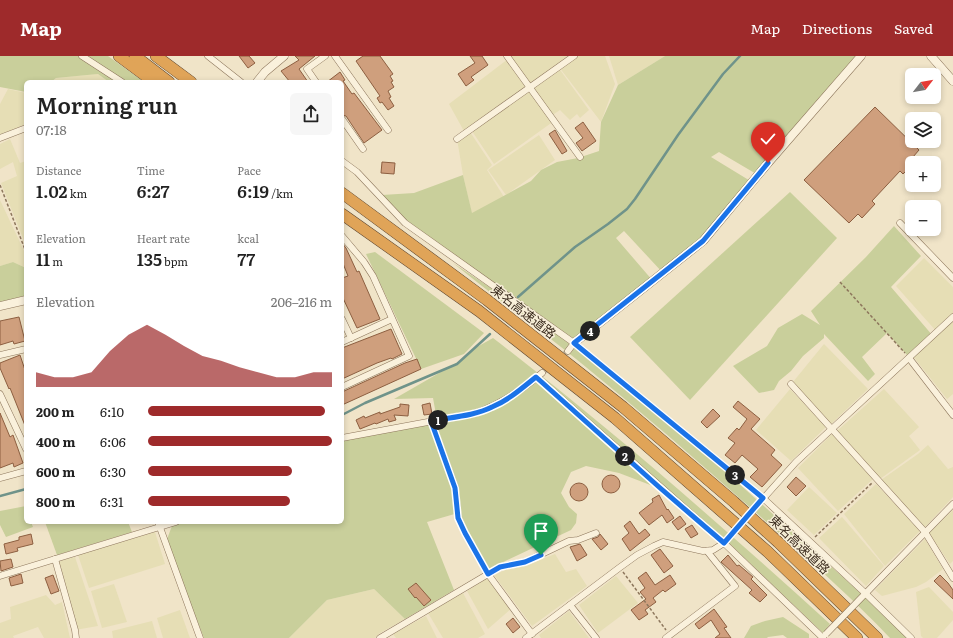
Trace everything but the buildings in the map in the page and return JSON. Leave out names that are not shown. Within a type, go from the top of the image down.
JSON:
[{"type":"highway","points":[[119,56],[151,80]]},
{"type":"highway","points":[[135,56],[166,80]]},
{"type":"highway","points":[[156,56],[188,80]]},
{"type":"highway","name":"東名高速道路","points":[[344,194],[499,309],[623,407],[762,527],[876,638]]},
{"type":"highway","name":"東名高速道路","points":[[344,215],[479,311],[615,418],[768,552],[857,638]]},
{"type":"street","points":[[82,56],[119,80]]},
{"type":"street","points":[[208,56],[238,80]]},
{"type":"street","points":[[258,80],[284,56]]},
{"type":"street","points":[[315,80],[307,69],[325,56]]},
{"type":"street","points":[[335,56],[388,130]]},
{"type":"street","points":[[507,56],[580,157]]},
{"type":"street","points":[[457,139],[574,56]]},
{"type":"street","points":[[568,351],[574,343],[703,241],[768,163],[861,56]]},
{"type":"street","points":[[931,56],[953,81]]},
{"type":"street","points":[[344,122],[363,149]]},
{"type":"street","points":[[0,138],[24,129]]},
{"type":"street","points":[[344,162],[357,172],[405,223],[574,343],[762,500],[810,542],[864,595],[911,638]]},
{"type":"street","points":[[900,223],[953,278]]},
{"type":"street","points":[[344,238],[364,262],[373,276],[409,356],[344,386]]},
{"type":"street","points":[[0,306],[24,300]]},
{"type":"street","points":[[526,638],[637,555],[654,546],[663,542],[707,551],[713,550],[724,543],[796,462],[953,317]]},
{"type":"street","points":[[344,341],[392,319]]},
{"type":"street","points":[[344,323],[351,338]]},
{"type":"street","points":[[0,355],[24,349]]},
{"type":"street","points":[[909,358],[953,415]]},
{"type":"street","points":[[344,438],[476,413],[508,399],[542,373]]},
{"type":"street","points":[[536,377],[724,543],[822,636],[953,504]]},
{"type":"street","points":[[791,384],[925,532],[953,578]]},
{"type":"street","points":[[0,394],[24,445]]},
{"type":"street","points":[[431,421],[455,488],[458,518],[465,533],[488,574],[532,634]]},
{"type":"street","points":[[0,478],[24,472]]},
{"type":"street","points":[[0,576],[159,525],[200,638]]},
{"type":"street","points":[[384,637],[500,567],[525,562],[569,541],[578,540],[596,533]]},
{"type":"street","points":[[668,637],[734,586],[707,551]]},
{"type":"street","points":[[55,559],[76,638]]},
{"type":"street","points":[[570,605],[596,638]]},
{"type":"path","points":[[0,185],[24,247]]},
{"type":"path","points":[[840,282],[909,358]]},
{"type":"path","points":[[810,542],[877,479]]},
{"type":"path","points":[[619,568],[668,637]]},
{"type":"shaded area","points":[[512,56],[605,56],[615,84],[601,122],[558,67],[589,110],[580,118],[577,114],[570,120],[560,110],[551,116],[554,121],[494,164],[472,131],[465,133],[449,104]]},
{"type":"shaded area","points":[[609,56],[665,56],[618,85]]},
{"type":"shaded area","points":[[98,74],[106,80],[54,80],[56,78]]},
{"type":"shaded area","points":[[8,89],[24,93],[24,125],[0,135],[0,104]]},
{"type":"shaded area","points":[[470,132],[492,165],[487,170],[504,197],[472,214],[457,139]]},
{"type":"shaded area","points":[[539,135],[555,160],[506,195],[488,170]]},
{"type":"shaded area","points":[[10,139],[20,163],[24,162],[24,241],[1,183],[17,176],[13,162],[0,169],[0,144]]},
{"type":"shaded area","points":[[0,200],[24,251],[24,267],[13,262],[0,266]]},
{"type":"shaded area","points":[[924,258],[953,287],[953,314],[941,328],[953,317],[953,394],[947,399],[912,355],[937,332],[896,286]]},
{"type":"shaded area","points":[[824,344],[868,389],[831,424],[793,382]]},
{"type":"shaded area","points":[[790,389],[826,427],[791,461],[756,430]]},
{"type":"shaded area","points":[[884,389],[919,427],[909,436],[920,450],[880,479],[837,431]]},
{"type":"shaded area","points":[[832,434],[873,479],[838,511],[798,468]]},
{"type":"shaded area","points":[[928,445],[948,469],[953,467],[953,497],[924,528],[881,480],[918,454]]},
{"type":"shaded area","points":[[876,484],[920,531],[885,566],[844,514]]},
{"type":"shaded area","points":[[809,487],[837,513],[814,535],[787,510]]},
{"type":"shaded area","points":[[953,510],[953,561],[950,564],[929,533]]},
{"type":"shaded area","points":[[842,517],[884,566],[866,586],[819,538]]},
{"type":"shaded area","points":[[155,532],[165,564],[89,588],[78,555]]},
{"type":"shaded area","points":[[925,539],[943,569],[926,582],[916,587],[882,596],[875,590]]},
{"type":"shaded area","points":[[555,554],[566,572],[576,569],[587,586],[532,626],[494,575],[507,569],[527,565]]},
{"type":"shaded area","points":[[75,557],[98,626],[75,630],[55,562]]},
{"type":"shaded area","points":[[616,576],[638,603],[598,633],[579,605]]},
{"type":"shaded area","points":[[487,578],[511,609],[488,629],[467,591]]},
{"type":"shaded area","points":[[114,584],[127,622],[102,628],[91,591]]},
{"type":"shaded area","points":[[929,587],[953,612],[953,620],[937,638],[923,638],[921,636],[916,592]]},
{"type":"shaded area","points":[[374,589],[405,619],[380,633],[375,638],[289,638],[327,600]]},
{"type":"shaded area","points":[[463,593],[485,634],[478,638],[443,638],[428,613]]},
{"type":"shaded area","points":[[46,595],[55,605],[62,602],[70,638],[44,638],[38,627],[13,636],[14,638],[0,638],[0,623],[11,619],[10,607]]},
{"type":"shaded area","points":[[180,610],[190,638],[163,638],[157,618]]},
{"type":"shaded area","points":[[569,611],[589,638],[541,638],[539,635]]},
{"type":"shaded area","points":[[426,616],[437,638],[396,638],[393,634]]},
{"type":"shaded area","points":[[152,621],[157,638],[113,638],[112,631]]},
{"type":"green space","points":[[0,56],[108,56],[141,80],[106,80],[98,74],[56,78],[54,80],[24,80],[24,92],[0,87]]},
{"type":"green space","points":[[665,56],[861,56],[758,175],[719,152],[711,157],[752,182],[703,241],[663,273],[624,231],[616,238],[653,281],[574,344],[685,435],[856,589],[907,638],[890,638],[822,572],[657,426],[581,363],[453,263],[553,329],[403,222],[382,195],[414,193],[463,175],[472,213],[531,181],[541,170],[557,162],[578,158],[599,151],[601,122],[618,85]]},
{"type":"green space","points":[[790,192],[837,238],[690,400],[630,337]]},
{"type":"green space","points":[[894,226],[921,256],[891,287],[933,336],[907,355],[887,333],[862,357],[875,374],[868,381],[824,334],[824,338],[803,356],[791,371],[779,381],[774,390],[759,393],[733,366],[767,346],[778,328],[802,314],[820,325],[811,311],[866,257]]},
{"type":"green space","points":[[375,252],[484,333],[464,354],[421,369],[366,254]]},
{"type":"green space","points":[[13,262],[24,267],[24,301],[0,307],[0,266]]},
{"type":"green space","points":[[493,338],[580,407],[706,514],[830,624],[823,633],[732,546],[653,486],[619,473],[586,466],[571,472],[561,493],[569,507],[577,514],[576,523],[571,530],[486,570],[458,513],[427,522],[454,590],[405,619],[374,589],[327,600],[289,638],[204,638],[166,542],[173,524],[344,524],[344,441],[357,435],[437,420],[433,398],[394,399],[460,361],[477,347]]},
{"type":"green space","points":[[24,506],[24,524],[32,524],[33,527],[6,537],[0,525],[0,511]]},
{"type":"green space","points":[[46,524],[129,524],[132,532],[57,555]]},
{"type":"green space","points":[[783,617],[809,634],[809,638],[787,638],[783,635],[767,638],[744,638],[751,626]]},
{"type":"waterway","points":[[518,297],[575,247],[627,209],[678,135],[723,74],[740,56]]},
{"type":"waterway","points":[[344,414],[365,403],[457,364],[490,334]]},
{"type":"waterway","points":[[0,496],[24,490]]},
{"type":"tunnel","points":[[542,373],[568,351]]},
{"type":"route","points":[[541,555],[525,562],[500,567],[488,574],[458,518],[455,488],[431,421],[476,413],[492,407],[508,399],[536,377],[724,543],[763,498],[574,343],[703,241],[768,163]]}]
